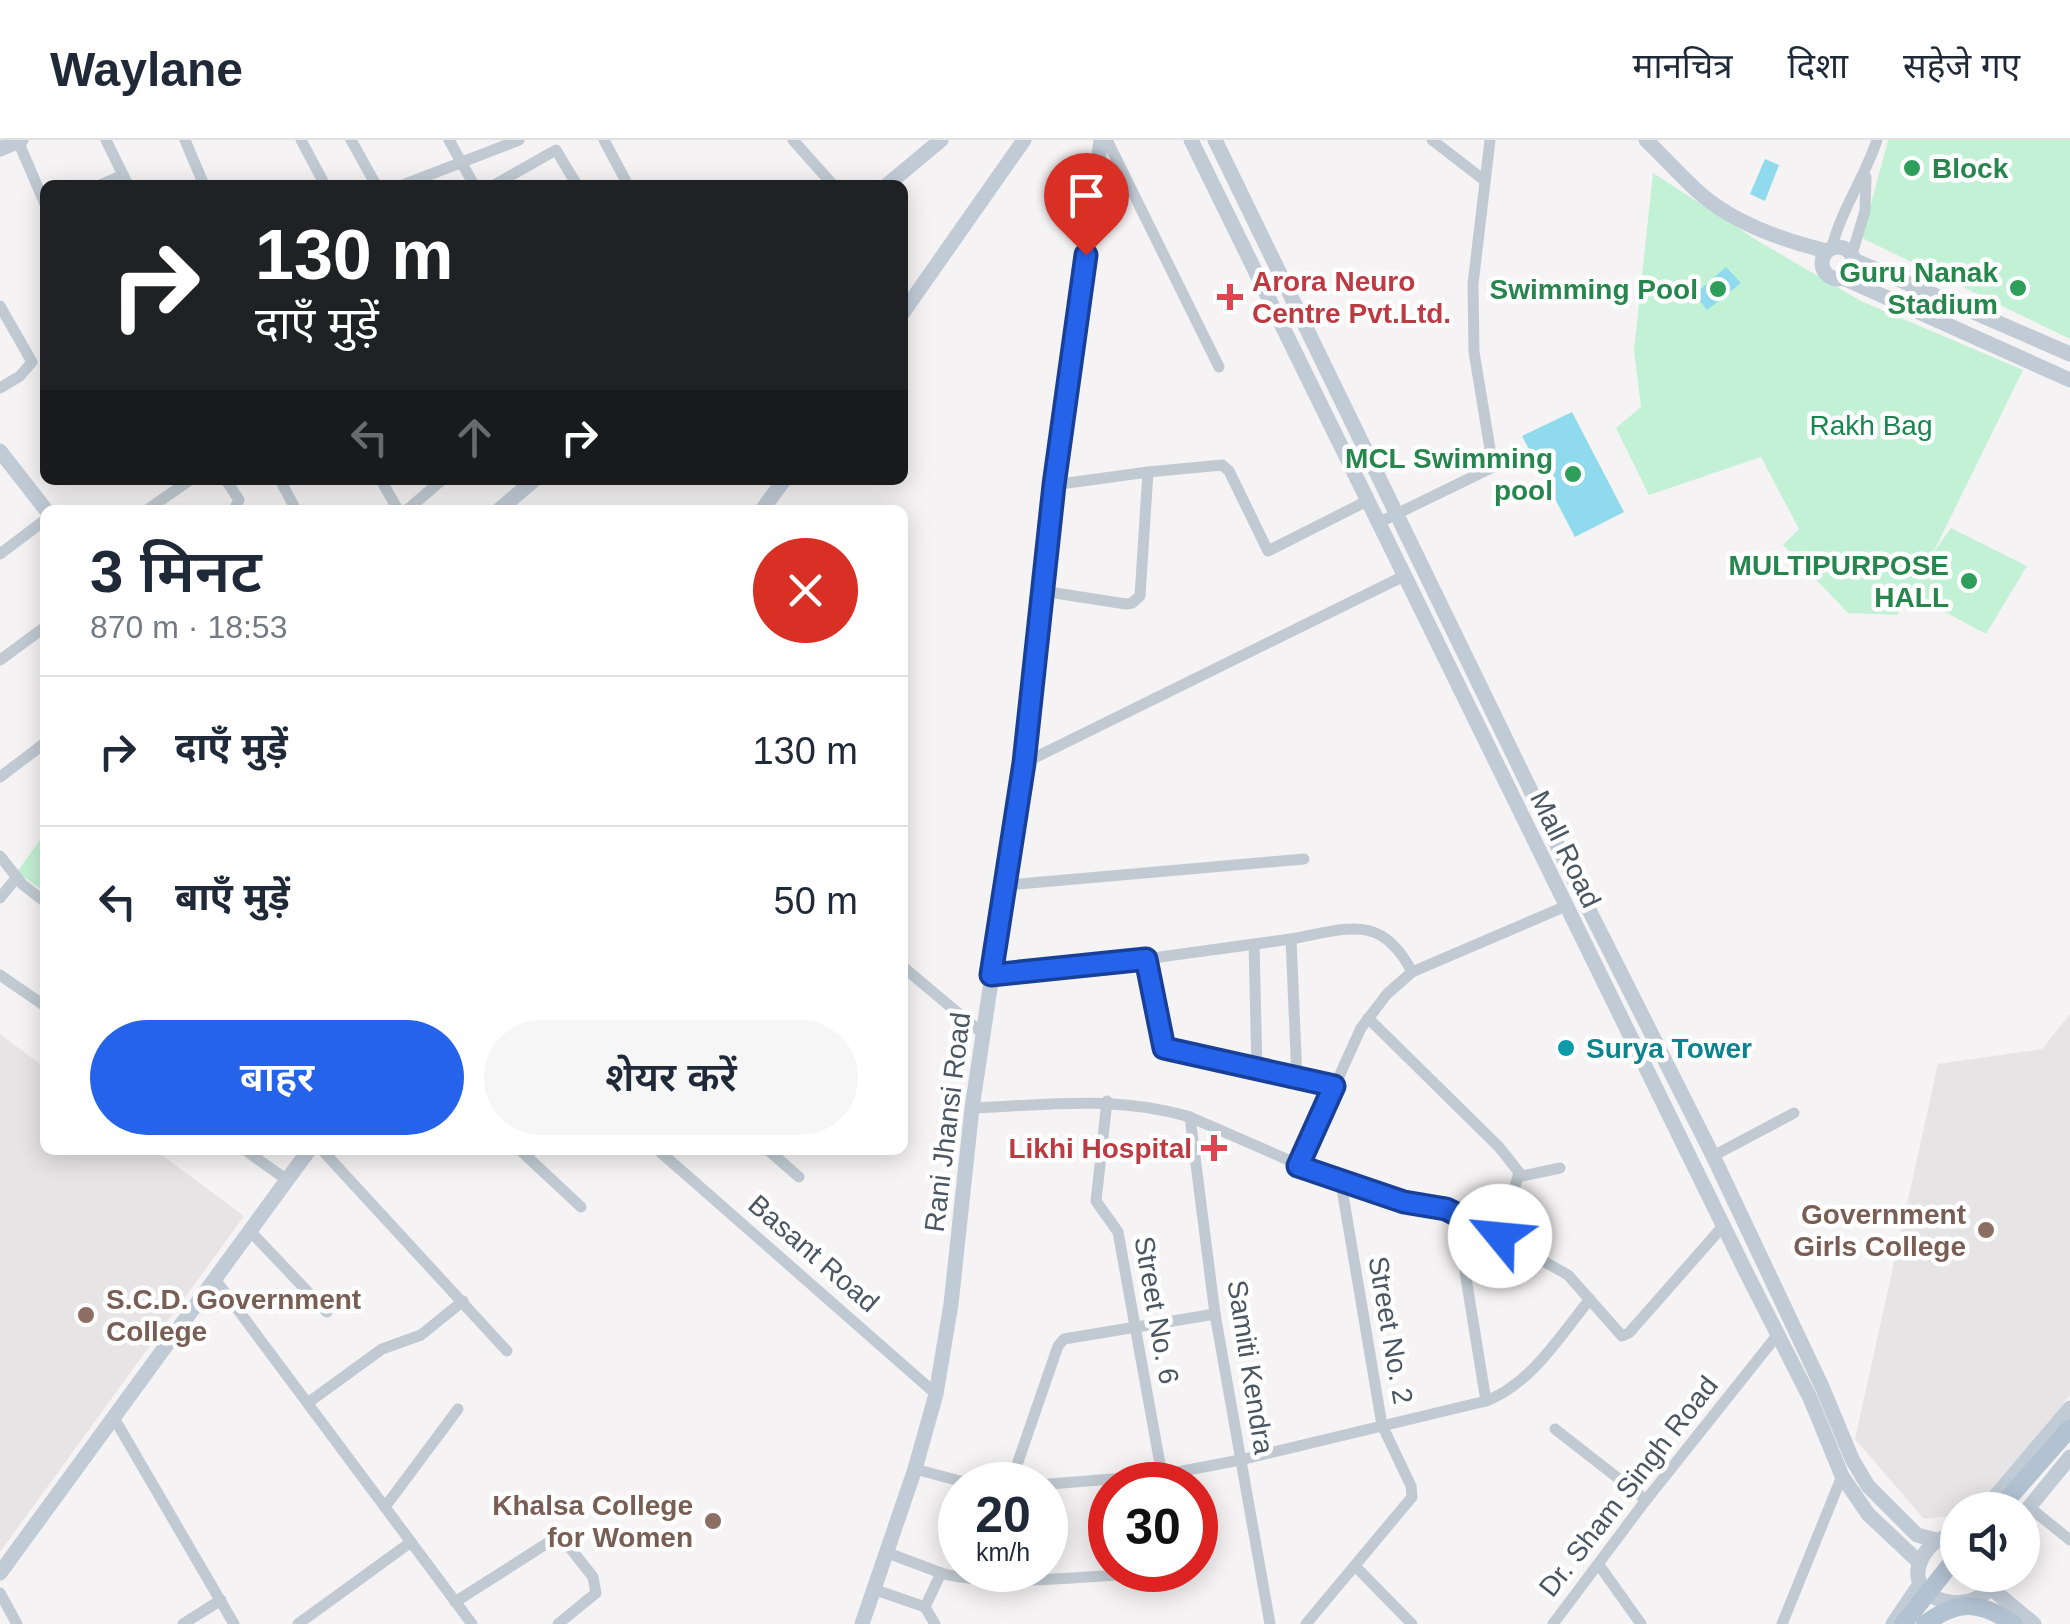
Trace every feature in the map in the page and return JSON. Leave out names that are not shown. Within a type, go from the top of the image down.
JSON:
[{"type":"main road","points":[[893,180],[940,140]]},
{"type":"main road","points":[[908,305],[1024,140]]},
{"type":"main road","name":"Rani Jhansi Road","points":[[862,1624],[916,1469],[936,1394],[972,1108],[1024,763],[1054,485],[1104,140]]},
{"type":"main road","name":"Mall Road","points":[[1191,140],[1779,1332],[1842,1476],[1868,1514],[1920,1564]]},
{"type":"main road","name":"Mall Road","points":[[1215,140],[1713,1156],[1824,1389],[1852,1459],[1868,1486],[1917,1535],[1936,1540]]},
{"type":"main road","points":[[1646,140],[1704,197],[1733,215],[1827,255],[1844,248],[1853,257],[2070,354]]},
{"type":"main road","points":[[0,148],[20,141]]},
{"type":"main road","points":[[1827,255],[1833,278],[1843,278],[2070,380]]},
{"type":"main road","points":[[1843,278],[1852,270],[1853,257]]},
{"type":"main road","points":[[0,451],[42,505]]},
{"type":"main road","points":[[505,505],[528,485]]},
{"type":"main road","points":[[0,1573],[306,1155]]},
{"type":"main road","points":[[2006,1492],[2070,1408]]},
{"type":"main road","points":[[2007,1492],[2070,1428]]},
{"type":"main road","points":[[2040,1494],[2070,1457]]},
{"type":"main road","points":[[1940,1539],[1927,1549],[1920,1564],[1920,1584],[1927,1598],[1937,1607],[1961,1615],[1993,1612],[2014,1624]]},
{"type":"main road","points":[[1903,1624],[1940,1577]]},
{"type":"main road","points":[[1893,1624],[1920,1584]]},
{"type":"main road","points":[[1961,1615],[1975,1608],[1987,1592]]},
{"type":"main road","points":[[2004,1592],[2034,1624]]},
{"type":"main road","points":[[1925,1624],[1950,1608],[1961,1615]]},
{"type":"street","points":[[106,140],[125,180]]},
{"type":"street","points":[[185,140],[202,180]]},
{"type":"street","points":[[300,140],[323,180]]},
{"type":"street","points":[[351,140],[373,180]]},
{"type":"street","points":[[449,140],[471,180]]},
{"type":"street","points":[[416,180],[520,140]]},
{"type":"street","points":[[604,140],[625,180]]},
{"type":"street","points":[[793,140],[829,180]]},
{"type":"street","points":[[1104,140],[1219,367]]},
{"type":"street","points":[[1432,140],[1484,180]]},
{"type":"street","points":[[1378,523],[1493,467],[1474,352],[1474,284],[1490,140]]},
{"type":"street","points":[[1827,255],[1866,173],[1877,140]]},
{"type":"street","points":[[20,141],[40,191]]},
{"type":"street","points":[[502,180],[554,145],[573,180]]},
{"type":"street","points":[[1853,257],[1865,211],[1866,173]]},
{"type":"street","points":[[0,306],[32,362],[20,376],[0,388]]},
{"type":"street","points":[[1054,485],[1222,465],[1229,471],[1268,551],[1366,501]]},
{"type":"street","points":[[1042,591],[1126,604],[1137,601],[1148,472]]},
{"type":"street","points":[[154,505],[183,485]]},
{"type":"street","points":[[412,505],[436,485]]},
{"type":"street","points":[[0,554],[40,524]]},
{"type":"street","points":[[1024,763],[1406,575]]},
{"type":"street","points":[[0,660],[40,631]]},
{"type":"street","points":[[0,776],[40,746]]},
{"type":"street","points":[[0,856],[16,878],[40,898]]},
{"type":"street","points":[[1006,884],[1304,859]]},
{"type":"street","points":[[0,898],[16,878]]},
{"type":"street","points":[[1298,1166],[1368,1018],[1402,978],[1566,906]]},
{"type":"street","points":[[991,975],[1146,959],[1355,928],[1380,932],[1402,952],[1412,972]]},
{"type":"street","points":[[1291,939],[1297,1079]]},
{"type":"street","points":[[1254,944],[1257,1070]]},
{"type":"street","points":[[1146,959],[1164,1048],[1334,1086]]},
{"type":"street","points":[[908,971],[983,1034]]},
{"type":"street","points":[[0,975],[40,1003]]},
{"type":"street","points":[[1368,1018],[1499,1147],[1519,1173],[1526,1178],[1560,1168]]},
{"type":"street","points":[[972,1108],[1107,1102],[1141,1105],[1190,1117],[1341,1183],[1404,1202],[1446,1209],[1483,1226],[1562,1270],[1619,1334],[1625,1335],[1724,1225]]},
{"type":"street","name":"Street No. 6","points":[[1107,1102],[1096,1201],[1118,1232],[1160,1462]]},
{"type":"street","points":[[1713,1156],[1794,1113]]},
{"type":"street","name":"Samiti Kendra","points":[[1190,1117],[1216,1314],[1270,1624]]},
{"type":"street","points":[[252,1155],[288,1180]]},
{"type":"street","points":[[327,1155],[507,1351]]},
{"type":"street","points":[[525,1155],[581,1207]]},
{"type":"street","name":"Basant Road","points":[[664,1155],[936,1394]]},
{"type":"street","points":[[774,1155],[799,1178]]},
{"type":"street","points":[[1500,1236],[1519,1173]]},
{"type":"street","name":"Street No. 2","points":[[1341,1183],[1382,1426],[1412,1497],[1356,1567]]},
{"type":"street","points":[[1483,1226],[1465,1272],[1486,1401]]},
{"type":"street","points":[[250,1231],[327,1312]]},
{"type":"street","points":[[215,1279],[472,1624]]},
{"type":"street","points":[[1218,1464],[1486,1401],[1512,1388],[1543,1358],[1590,1299]]},
{"type":"street","points":[[309,1402],[382,1350],[421,1335],[463,1301]]},
{"type":"street","points":[[1018,1462],[1060,1342],[1216,1314]]},
{"type":"street","name":"Dr. Sham Singh Road","points":[[1553,1624],[1779,1332]]},
{"type":"street","points":[[384,1507],[458,1409]]},
{"type":"street","points":[[114,1418],[234,1624]]},
{"type":"street","points":[[1555,1429],[1646,1500]]},
{"type":"street","points":[[916,1469],[938,1475]]},
{"type":"street","points":[[1782,1624],[1842,1476]]},
{"type":"street","points":[[2040,1517],[2070,1540]]},
{"type":"street","points":[[455,1602],[560,1535],[593,1577],[596,1593],[558,1624]]},
{"type":"street","points":[[303,1622],[411,1542]]},
{"type":"street","points":[[888,1553],[938,1572]]},
{"type":"street","points":[[1598,1564],[1641,1624]]},
{"type":"street","points":[[1306,1624],[1356,1567],[1412,1624]]},
{"type":"street","points":[[925,1607],[938,1579]]},
{"type":"street","points":[[874,1590],[925,1607],[935,1624]]},
{"type":"street","points":[[0,1593],[18,1624]]},
{"type":"street","points":[[183,1624],[221,1600]]},
{"type":"shaded area","name":"Government Girls College","points":[[2070,1014],[2070,1395],[1996,1492],[1940,1492],[1940,1517],[1924,1519],[1855,1439],[1938,1064],[2042,1049]]},
{"type":"shaded area","name":"S.C.D. Government College","points":[[0,1034],[40,1064],[40,1155],[162,1155],[244,1216],[0,1552]]},
{"type":"green space","name":"Guru Nanak Stadium","points":[[1888,140],[2070,140],[2070,339],[1862,238]]},
{"type":"green space","name":"Rakh Bag","points":[[1653,173],[1861,301],[2023,370],[1933,553],[1951,528],[2027,566],[1986,634],[1913,595],[1897,615],[1848,613],[1783,545],[1799,529],[1761,457],[1649,495],[1616,428],[1641,407],[1634,350]]},
{"type":"green space","points":[[40,840],[40,888],[17,872]]},
{"type":"water","points":[[1765,159],[1779,165],[1765,201],[1750,194]]},
{"type":"water","name":"Swimming Pool","points":[[1726,267],[1741,283],[1707,310],[1695,294]]},
{"type":"water","name":"MCL Swimming pool","points":[[1572,412],[1624,512],[1575,537],[1522,436]]},
{"type":"place","name":"Block","points":[[1912,168]]},
{"type":"place","name":"Guru Nanak Stadium","points":[[2018,288]]},
{"type":"place","name":"Swimming Pool","points":[[1718,289]]},
{"type":"place","name":"Arora Neuro Centre Pvt.Ltd.","points":[[1230,297]]},
{"type":"place","name":"MCL Swimming pool","points":[[1573,474]]},
{"type":"place","name":"MULTIPURPOSE HALL","points":[[1969,581]]},
{"type":"place","name":"Surya Tower","points":[[1566,1048]]},
{"type":"place","name":"Likhi Hospital","points":[[1214,1148]]},
{"type":"place","name":"Government Girls College","points":[[1986,1230]]},
{"type":"place","name":"S.C.D. Government College","points":[[86,1315]]},
{"type":"place","name":"Khalsa College for Women","points":[[713,1521]]},
{"type":"route","points":[[1086,255],[1054,485],[1024,763],[991,975],[1146,959],[1164,1048],[1334,1086],[1298,1166],[1404,1202],[1446,1209],[1500,1236]]}]
